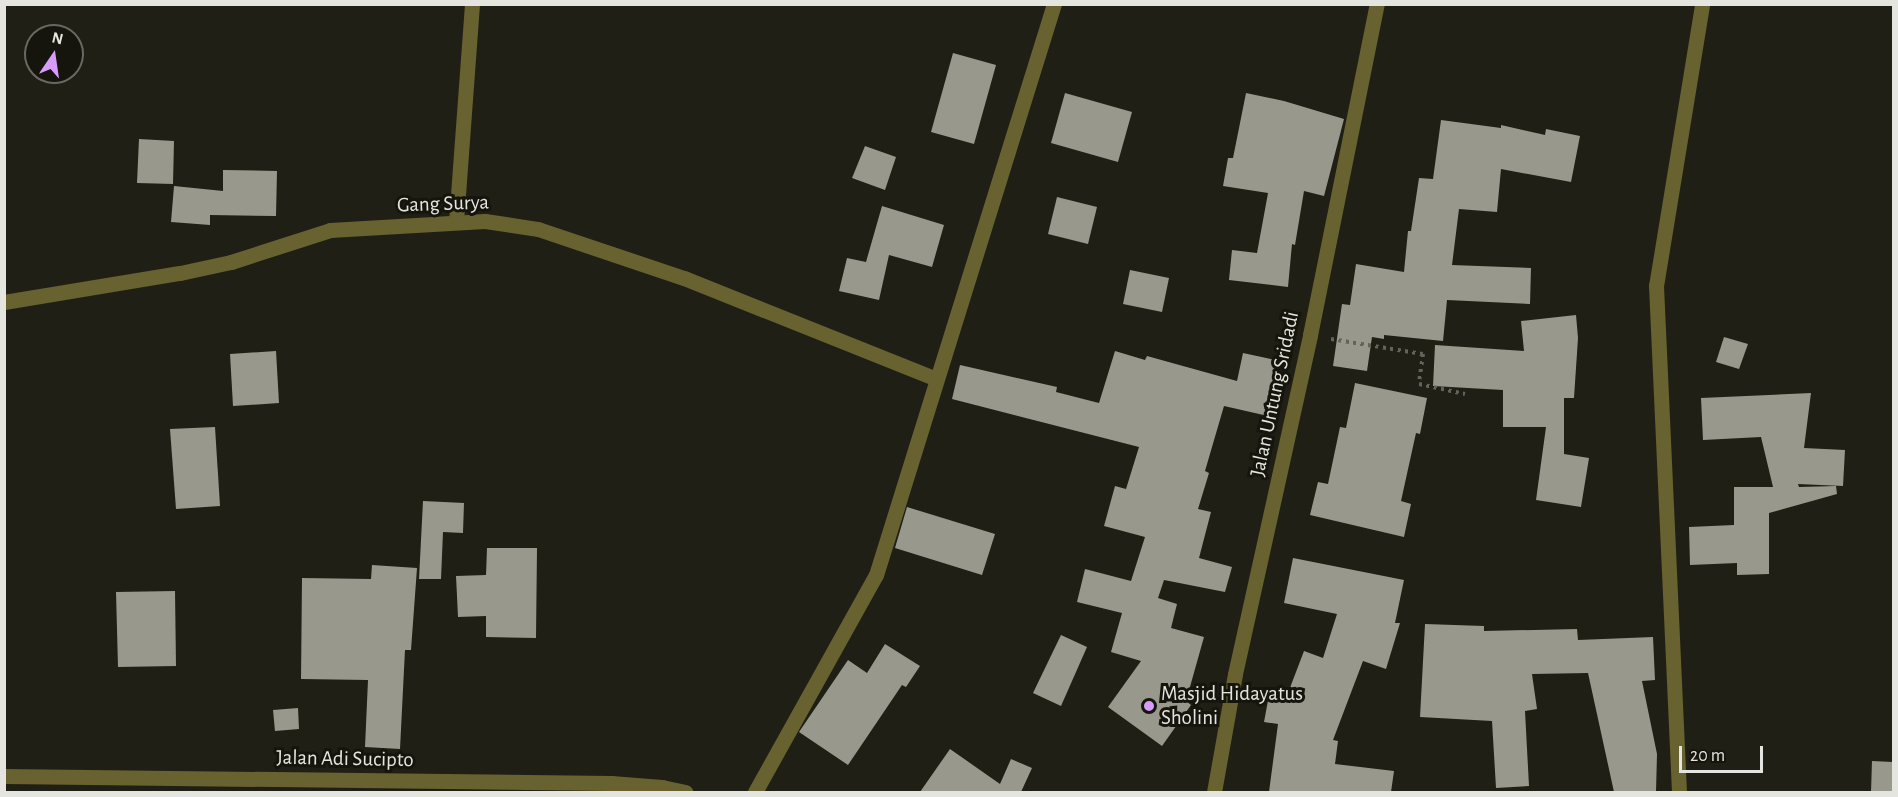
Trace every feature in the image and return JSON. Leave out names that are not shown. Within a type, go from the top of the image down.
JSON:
[{"type":"street","points":[[456,222],[472,4]]},
{"type":"street","points":[[755,792],[876,575],[1054,4]]},
{"type":"street","name":"Jalan Untung Sridadi","points":[[1214,792],[1235,674],[1310,335],[1377,4]]},
{"type":"street","points":[[1679,792],[1656,286],[1702,4]]},
{"type":"street","name":"Gang Surya","points":[[4,302],[231,262],[330,230],[485,221],[538,229],[684,278],[936,379]]},
{"type":"street","name":"Jalan Adi Sucipto","points":[[4,776],[611,783],[662,787],[685,792]]},
{"type":"path","points":[[1310,335],[1423,354],[1419,384],[1465,394]]},
{"type":"building","points":[[953,53],[996,65],[974,144],[931,132]]},
{"type":"building","points":[[1065,93],[1132,112],[1118,162],[1051,143]]},
{"type":"building","points":[[1246,93],[1284,101],[1344,119],[1324,196],[1304,191],[1295,245],[1292,244],[1288,287],[1229,280],[1232,250],[1257,253],[1268,193],[1223,186],[1228,158],[1233,158]]},
{"type":"building","points":[[1441,120],[1501,128],[1501,125],[1545,135],[1546,129],[1580,136],[1571,182],[1501,169],[1497,212],[1459,209],[1452,265],[1531,268],[1530,304],[1447,300],[1443,341],[1384,335],[1384,339],[1372,337],[1367,371],[1333,366],[1342,304],[1350,305],[1356,264],[1404,272],[1408,231],[1411,231],[1419,178],[1433,179]]},
{"type":"building","points":[[139,139],[174,141],[173,184],[137,183]]},
{"type":"building","points":[[865,146],[896,157],[885,190],[852,178]]},
{"type":"building","points":[[223,170],[277,171],[276,216],[210,215],[210,225],[171,222],[174,186],[223,191]]},
{"type":"building","points":[[1057,197],[1097,207],[1088,244],[1048,234]]},
{"type":"building","points":[[882,206],[944,225],[932,267],[889,255],[879,300],[839,291],[847,258],[866,262]]},
{"type":"building","points":[[1130,270],[1169,278],[1162,312],[1123,304]]},
{"type":"building","points":[[1576,315],[1578,338],[1574,398],[1564,398],[1564,454],[1589,458],[1581,507],[1536,500],[1546,427],[1503,427],[1503,390],[1433,386],[1435,345],[1524,351],[1521,321]]},
{"type":"building","points":[[1724,337],[1748,344],[1739,369],[1716,362]]},
{"type":"building","points":[[276,351],[279,403],[233,406],[230,354]]},
{"type":"building","points":[[1115,351],[1145,360],[1147,356],[1237,381],[1243,353],[1280,361],[1268,416],[1224,406],[1205,471],[1209,473],[1198,509],[1211,512],[1199,558],[1232,567],[1225,592],[1164,580],[1158,598],[1177,604],[1171,628],[1204,637],[1186,701],[1191,705],[1162,746],[1108,707],[1141,661],[1111,652],[1122,613],[1077,602],[1085,569],[1131,581],[1145,537],[1104,526],[1115,486],[1126,489],[1139,447],[952,399],[960,365],[1057,387],[1056,392],[1099,403]]},
{"type":"building","points":[[1355,383],[1427,398],[1420,434],[1416,433],[1401,501],[1411,504],[1404,537],[1310,515],[1318,482],[1328,484],[1340,427],[1346,428]]},
{"type":"building","points":[[1811,393],[1804,448],[1845,450],[1843,486],[1798,484],[1799,487],[1836,486],[1837,494],[1769,513],[1769,574],[1737,575],[1737,563],[1690,565],[1689,527],[1734,525],[1734,487],[1773,487],[1761,437],[1703,440],[1701,398]]},
{"type":"building","points":[[215,427],[220,506],[176,509],[170,429]]},
{"type":"building","points":[[423,501],[464,503],[463,533],[443,532],[441,579],[419,579]]},
{"type":"building","points":[[907,507],[995,534],[982,575],[895,548]]},
{"type":"building","points":[[487,548],[537,548],[536,638],[486,637],[486,616],[458,617],[456,576],[486,575]]},
{"type":"building","points":[[1293,558],[1404,580],[1395,623],[1400,623],[1386,669],[1363,661],[1333,740],[1338,741],[1335,764],[1394,771],[1391,792],[1269,792],[1278,724],[1264,722],[1270,690],[1288,693],[1304,651],[1323,658],[1337,614],[1284,603]]},
{"type":"building","points":[[372,565],[417,568],[411,650],[405,650],[400,749],[365,747],[368,680],[301,679],[302,578],[371,579]]},
{"type":"building","points":[[175,591],[176,666],[118,667],[116,592]]},
{"type":"building","points":[[1425,624],[1484,626],[1484,631],[1577,629],[1578,640],[1653,637],[1655,680],[1642,681],[1657,754],[1656,792],[1614,792],[1588,673],[1532,674],[1537,709],[1525,711],[1529,786],[1496,788],[1492,721],[1420,717]]},
{"type":"building","points":[[1061,635],[1087,647],[1061,706],[1033,693]]},
{"type":"building","points":[[885,644],[920,666],[906,687],[902,685],[848,765],[799,732],[848,660],[867,673]]},
{"type":"building","points":[[298,708],[299,729],[275,731],[273,710]]},
{"type":"building","points":[[950,749],[1000,784],[1011,759],[1032,768],[1021,792],[920,792]]},
{"type":"building","points":[[1872,761],[1893,762],[1893,792],[1871,792]]},
{"type":"place","name":"Masjid Hidayatus Sholini","points":[[1149,706]]}]
